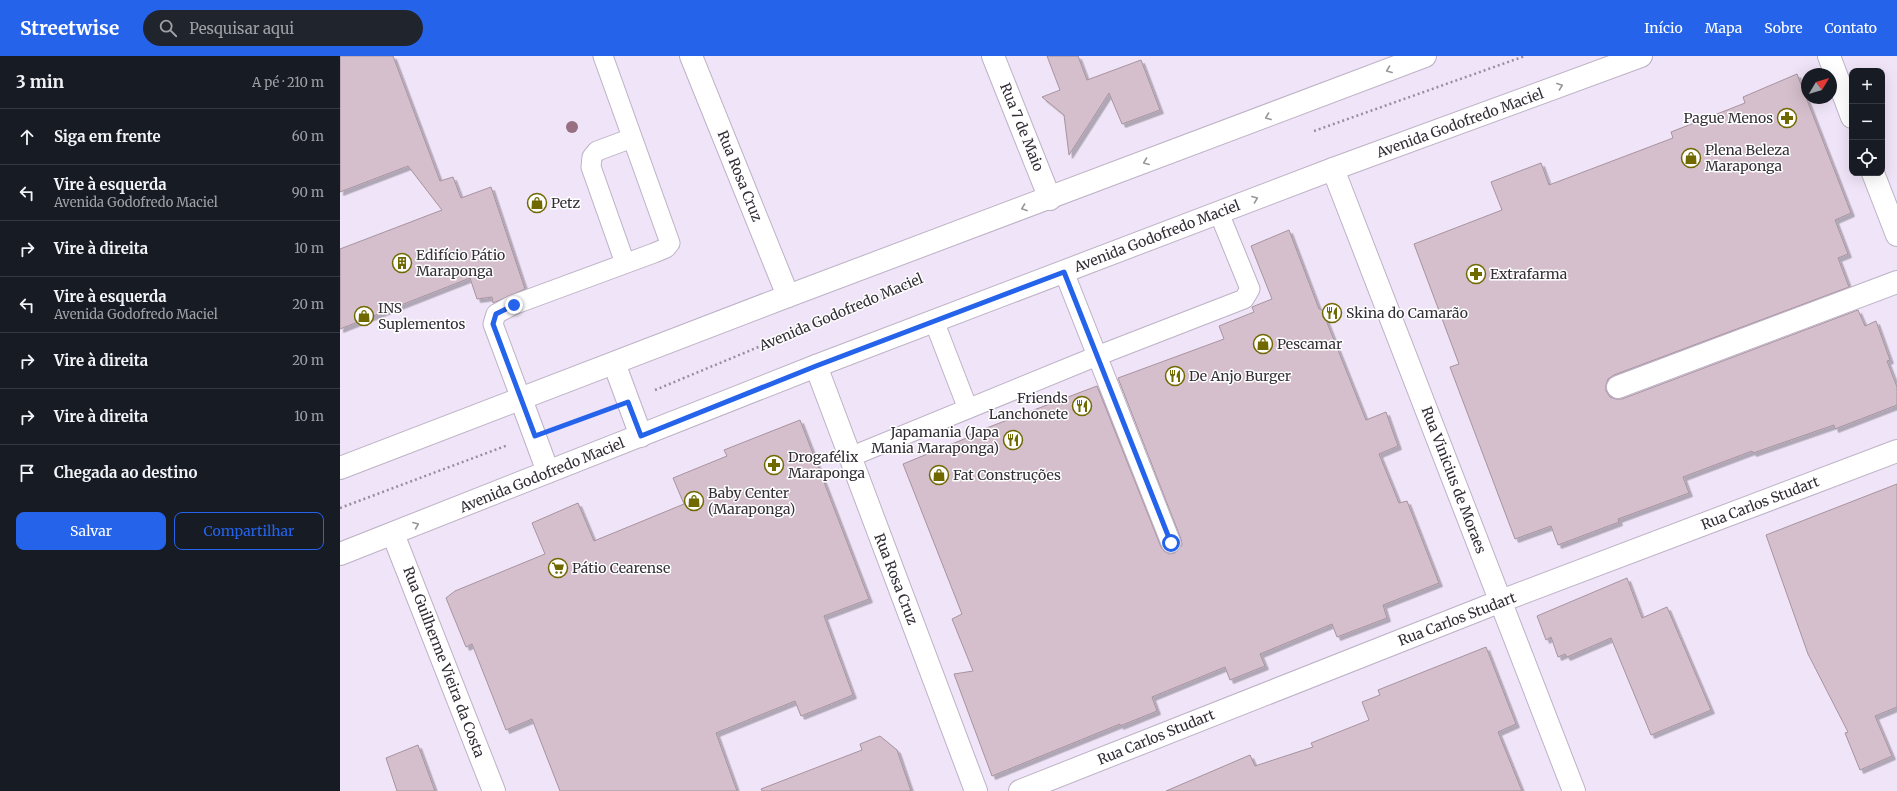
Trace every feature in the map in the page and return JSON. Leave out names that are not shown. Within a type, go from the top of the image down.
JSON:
[{"type":"street","name":"Rua Rosa Cruz","points":[[692,56],[788,296]]},
{"type":"street","name":"Rua 7 de Maio","points":[[994,56],[1050,198]]},
{"type":"street","name":"Avenida Godofredo Maciel","points":[[340,554],[816,366],[1333,169],[1641,56]]},
{"type":"street","points":[[1828,56],[1849,109]]},
{"type":"street","name":"Avenida Godofredo Maciel","points":[[340,468],[788,296],[1420,57]]},
{"type":"street","name":"Rua Vinicius de Moraes","points":[[1333,169],[1574,791]]},
{"type":"street","points":[[1874,176],[1897,235]]},
{"type":"street","points":[[1618,387],[1897,282]]},
{"type":"street","points":[[614,363],[641,436]]},
{"type":"street","name":"Rua Rosa Cruz","points":[[816,366],[976,791]]},
{"type":"street","points":[[521,399],[548,472]]},
{"type":"street","name":"Rua Carlos Studart","points":[[1020,791],[1500,601],[1897,451]]},
{"type":"street","name":"Rua Guilherme Vieira da Costa","points":[[393,534],[494,791]]},
{"type":"lane","points":[[521,399],[493,324],[496,314],[514,305],[666,248],[670,243],[603,56]]},
{"type":"lane","points":[[625,263],[591,166],[592,157],[597,151],[632,138]]},
{"type":"lane","points":[[850,457],[1097,356],[1244,299],[1250,289],[1219,213]]},
{"type":"lane","points":[[1064,272],[1171,543]]},
{"type":"lane","points":[[934,321],[968,410]]},
{"type":"path","points":[[1308,133],[1525,56]]},
{"type":"path","name":"Avenida Godofredo Maciel","points":[[340,508],[628,402],[922,278]]},
{"type":"building","points":[[340,56],[393,56],[440,181],[453,177],[461,198],[491,187],[525,289],[493,303],[492,297],[477,299],[470,278],[340,329],[340,249],[442,210],[408,166],[340,192]]},
{"type":"building","points":[[1047,56],[1078,56],[1087,80],[1141,60],[1160,110],[1122,124],[1109,93],[1069,155],[1064,115],[1042,97],[1060,90]]},
{"type":"building","points":[[1797,74],[1801,84],[1801,104],[1809,104],[1851,213],[1835,220],[1848,254],[1838,258],[1849,287],[1614,375],[1608,379],[1606,391],[1610,397],[1622,399],[1858,310],[1865,326],[1876,321],[1890,360],[1887,361],[1897,387],[1897,405],[1835,429],[1834,425],[1753,453],[1752,451],[1683,477],[1689,493],[1618,519],[1619,522],[1558,545],[1551,526],[1515,539],[1450,367],[1459,364],[1414,244],[1502,210],[1491,182],[1541,163],[1549,185],[1673,138],[1671,132],[1745,103],[1743,97]]},
{"type":"building","points":[[1289,230],[1319,309],[1322,310],[1366,420],[1386,412],[1398,446],[1379,454],[1399,503],[1407,501],[1439,583],[1383,605],[1387,618],[1337,637],[1332,624],[1260,654],[1265,666],[1230,680],[1225,667],[1152,697],[1157,711],[1120,726],[1120,724],[992,776],[954,674],[973,671],[952,619],[962,614],[903,464],[969,437],[968,435],[1097,386],[1161,547],[1169,554],[1175,553],[1182,545],[1181,539],[1118,378],[1224,339],[1219,326],[1254,312],[1252,307],[1272,299],[1251,246]]},
{"type":"building","points":[[800,420],[869,599],[824,616],[853,695],[801,716],[795,701],[716,733],[737,791],[560,791],[532,719],[506,730],[472,644],[466,647],[446,598],[455,591],[545,554],[532,523],[578,503],[594,541],[684,504],[673,478],[727,456],[724,450]]},
{"type":"building","points":[[1897,484],[1897,707],[1875,716],[1892,756],[1860,770],[1845,733],[1848,732],[1808,654],[1766,535]]},
{"type":"building","points":[[1627,578],[1642,618],[1667,607],[1711,710],[1651,735],[1611,638],[1567,657],[1565,654],[1558,657],[1551,637],[1546,640],[1537,616]]},
{"type":"building","points":[[1486,647],[1516,724],[1498,732],[1522,791],[1166,791],[1250,755],[1255,766],[1313,747],[1311,743],[1369,720],[1362,702],[1380,695],[1378,690]]},
{"type":"building","points":[[880,736],[897,750],[911,791],[762,791],[761,789],[862,750],[860,744]]},
{"type":"building","points":[[418,745],[435,791],[397,791],[386,758]]},
{"type":"place","name":"Pague Menos","points":[[1787,118]]},
{"type":"place","name":"Plena Beleza Maraponga","points":[[1691,158]]},
{"type":"place","name":"Petz","points":[[537,203]]},
{"type":"place","name":"Edifício Pátio Maraponga","points":[[402,263]]},
{"type":"place","name":"Extrafarma","points":[[1476,274]]},
{"type":"place","name":"Skina do Camarão","points":[[1332,313]]},
{"type":"place","name":"INS Suplementos","points":[[364,316]]},
{"type":"place","name":"Pescamar","points":[[1263,344]]},
{"type":"place","name":"De Anjo Burger","points":[[1175,376]]},
{"type":"place","name":"Friends Lanchonete","points":[[1082,406]]},
{"type":"place","name":"Japamania (Japa Mania Maraponga)","points":[[1013,440]]},
{"type":"place","name":"Drogafélix Maraponga","points":[[774,465]]},
{"type":"place","name":"Fat Construções","points":[[939,475]]},
{"type":"place","name":"Baby Center (Maraponga)","points":[[694,501]]},
{"type":"place","name":"Pátio Cearense","points":[[558,568]]},
{"type":"route","points":[[514,305],[496,314],[493,324],[535,436],[628,402],[641,436],[816,366],[1064,272],[1171,543]]}]
